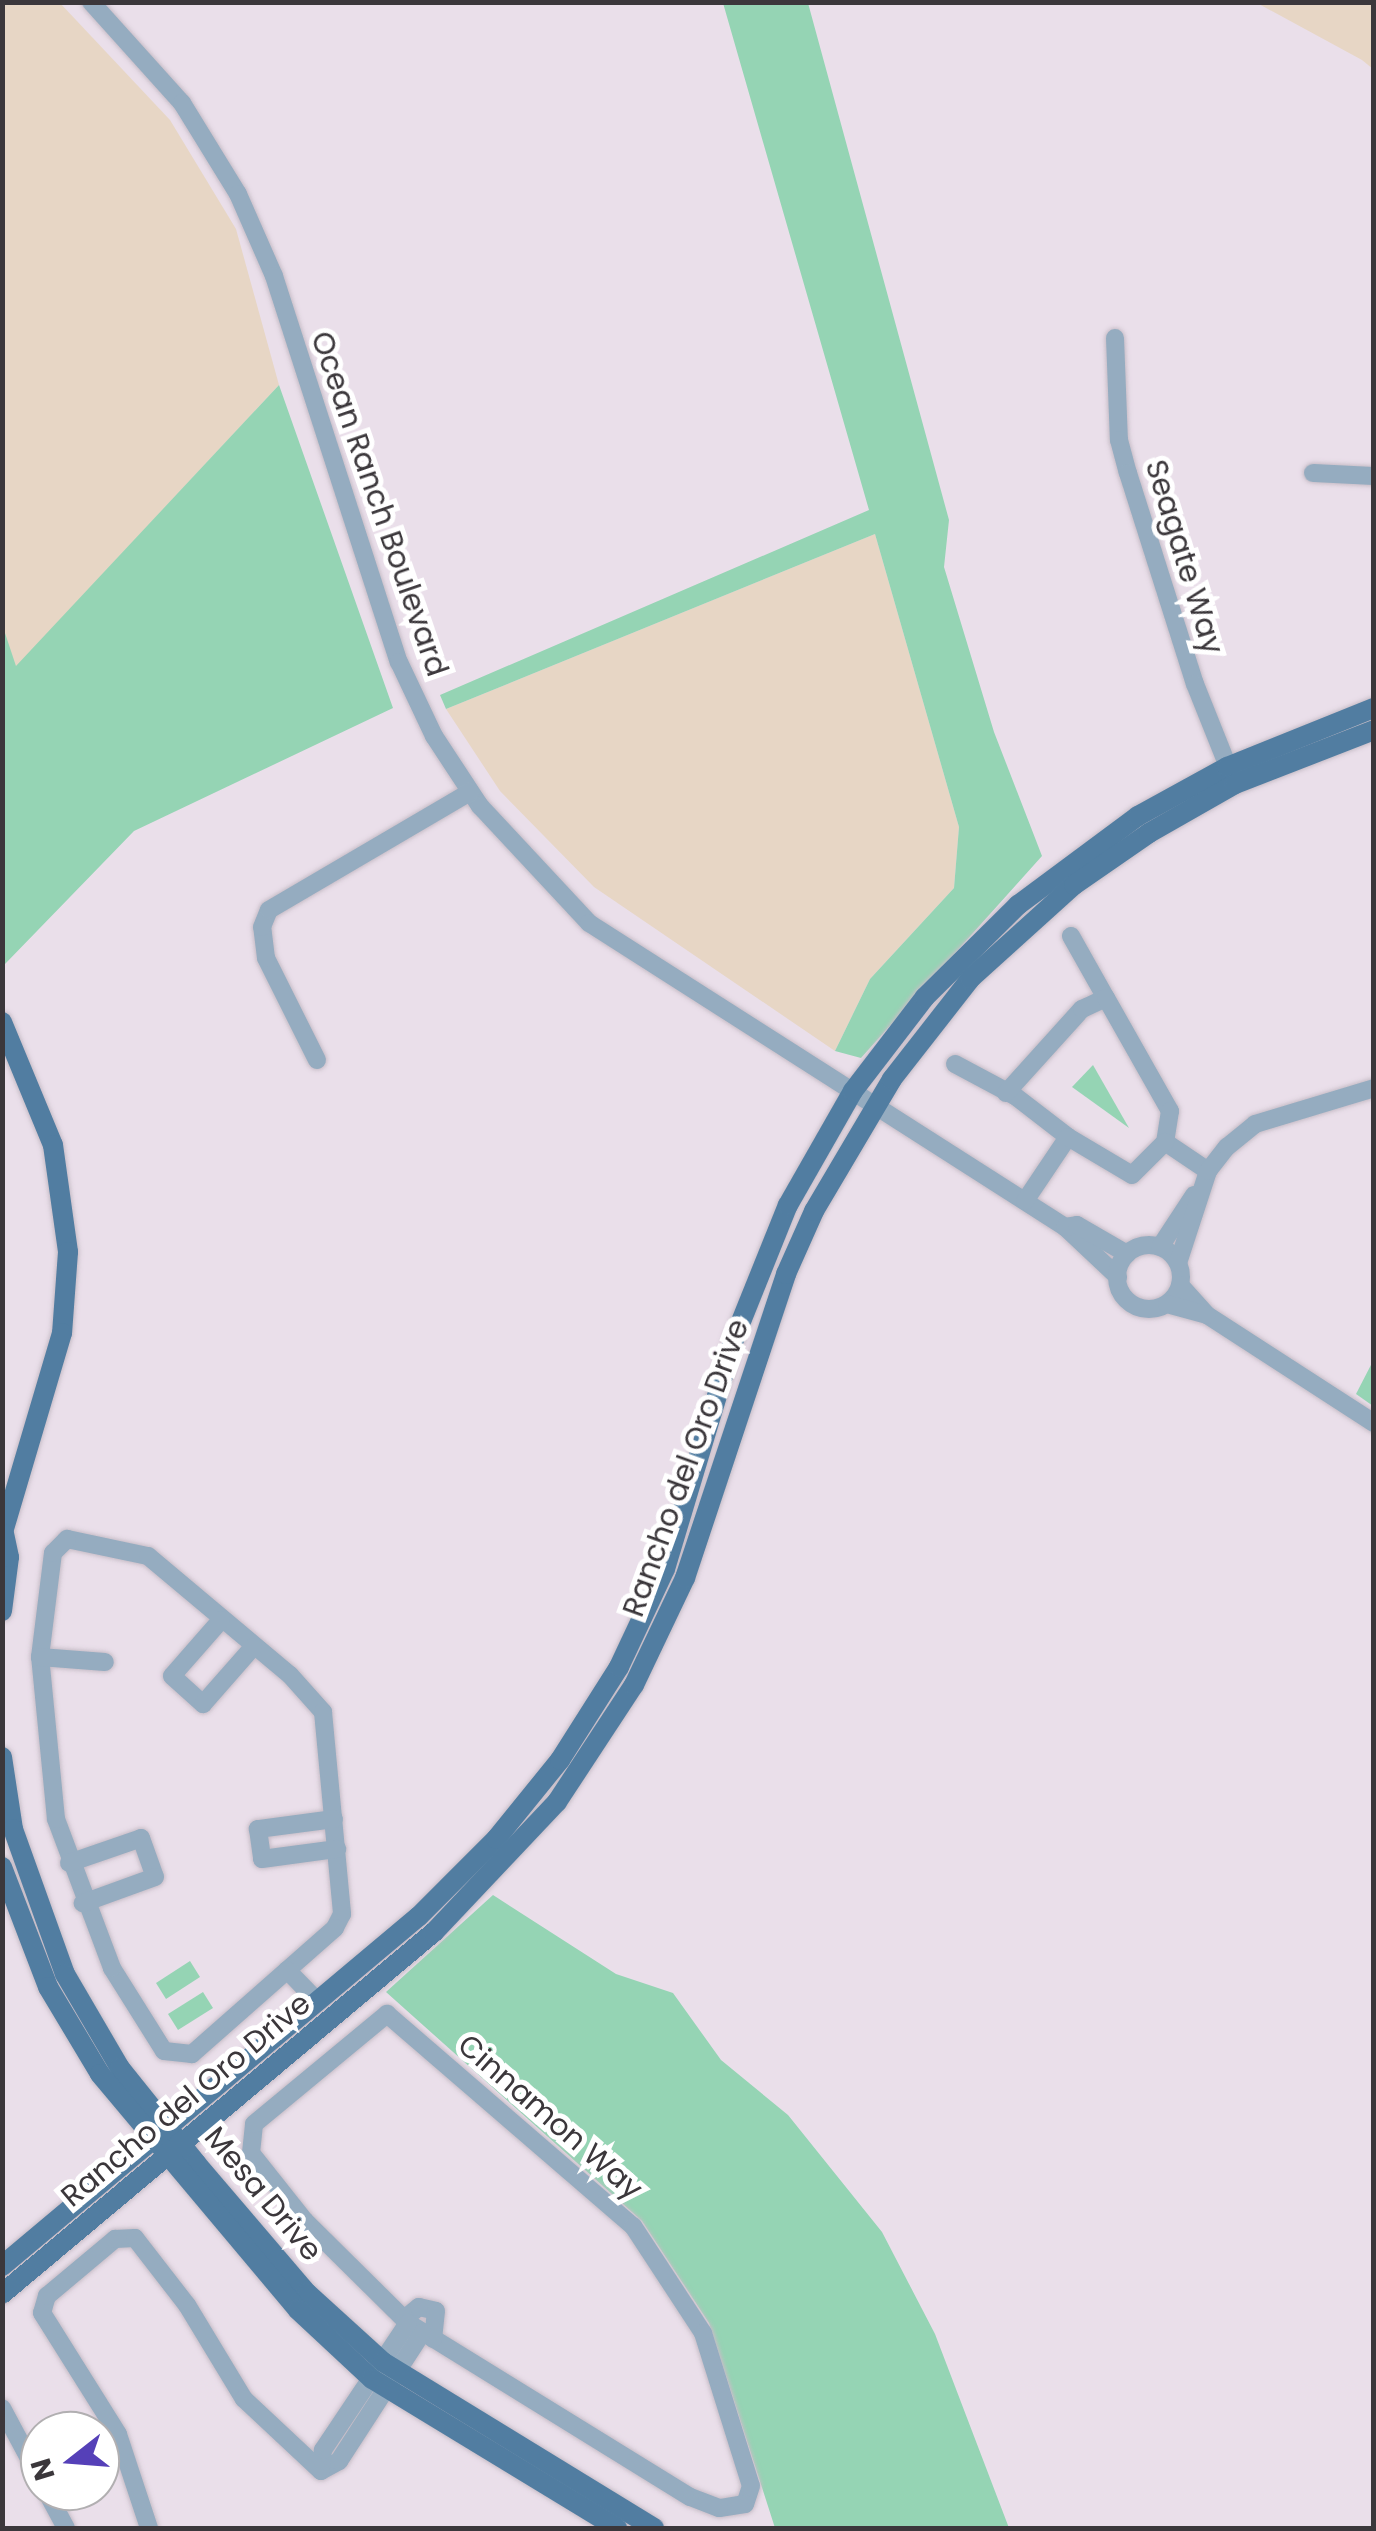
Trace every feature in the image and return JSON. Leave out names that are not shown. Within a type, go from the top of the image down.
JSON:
[{"type":"main road","name":"Rancho del Oro Drive","points":[[2,2266],[294,2049],[378,1950],[496,1840],[560,1760],[619,1666],[686,1514],[763,1259],[811,1158],[853,1090],[925,997],[1018,905],[1138,816],[1374,708]]},
{"type":"main road","name":"Rancho del Oro Drive","points":[[2,2294],[166,2143],[325,2008],[471,1899],[522,1845],[618,1713],[685,1578],[794,1252],[875,1105],[960,992],[1031,920],[1116,854],[1231,775],[1374,730]]},
{"type":"main road","points":[[2,1022],[53,1145],[68,1252],[62,1333],[3,1535],[9,1557],[2,1611]]},
{"type":"main road","name":"Mesa Drive","points":[[2,1757],[13,1829],[64,1974],[166,2143]]},
{"type":"main road","name":"Mesa Drive","points":[[2,1867],[48,1986],[100,2074],[384,2375],[626,2524],[654,2528]]},
{"type":"street","name":"Ocean Ranch Boulevard","points":[[91,2],[182,102],[245,208],[274,276],[399,662],[434,736],[470,792],[556,895],[589,923],[1065,1226]]},
{"type":"street","name":"Seagate Way","points":[[1115,338],[1119,440],[1128,474],[1231,775]]},
{"type":"street","points":[[1313,473],[1374,476]]},
{"type":"street","points":[[318,1060],[266,958],[262,926],[269,910],[470,792]]},
{"type":"street","points":[[955,1064],[1059,1124],[1068,1137],[1132,1175],[1165,1142],[1170,1110],[1071,936]]},
{"type":"street","points":[[1006,1093],[1082,1009],[1106,998]]},
{"type":"street","points":[[1065,1226],[1077,1225],[1127,1254],[1160,1247],[1206,1177],[1255,1124],[1374,1088]]},
{"type":"street","points":[[1024,1201],[1068,1137]]},
{"type":"street","points":[[1165,1142],[1206,1177]]},
{"type":"street","points":[[1206,1177],[1178,1263],[1180,1285],[1207,1315],[1374,1423]]},
{"type":"street","points":[[1065,1226],[1118,1278],[1136,1306],[1167,1304],[1207,1315]]},
{"type":"street","points":[[1160,1247],[1178,1263]]},
{"type":"street","points":[[1118,1278],[1127,1254]]},
{"type":"street","points":[[1167,1304],[1180,1285]]},
{"type":"street","points":[[66,1539],[148,1556],[221,1620],[290,1675],[323,1712],[342,1914],[206,2047],[192,2054],[164,2051],[112,1968],[69,1864],[45,1751],[40,1657],[53,1553],[66,1539]]},
{"type":"street","points":[[221,1620],[172,1676],[203,1704],[252,1647]]},
{"type":"street","points":[[40,1657],[105,1662]]},
{"type":"street","points":[[334,1819],[258,1829],[262,1859],[337,1849]]},
{"type":"street","points":[[69,1864],[140,1838],[145,1851],[154,1877],[83,1903]]},
{"type":"street","points":[[287,1970],[325,2008]]},
{"type":"street","name":"Cinnamon Way","points":[[387,2014],[633,2226],[704,2332],[751,2486],[745,2504],[734,2510],[690,2496],[417,2329],[305,2221],[251,2152],[248,2133],[387,2014]]},
{"type":"street","points":[[149,2528],[118,2434],[42,2313],[48,2296],[115,2239],[136,2238],[187,2306],[244,2399],[321,2471],[339,2461],[384,2375],[417,2329]]},
{"type":"street","points":[[2,2408],[20,2442]]},
{"type":"shaded area","points":[[2,3],[60,3],[170,120],[236,229],[279,385],[16,667],[2,626]]},
{"type":"shaded area","points":[[1257,3],[1373,3],[1373,69],[1362,60]]},
{"type":"shaded area","points":[[875,534],[959,827],[954,888],[870,979],[835,1051],[594,887],[500,791],[446,709]]},
{"type":"green space","points":[[723,3],[808,3],[949,520],[944,567],[994,732],[1042,856],[861,1058],[835,1051],[870,979],[954,888],[959,827],[875,534],[446,709],[440,695],[869,510]]},
{"type":"green space","points":[[279,385],[393,708],[134,831],[5,964],[3,627],[16,666]]},
{"type":"green space","points":[[1093,1065],[1129,1128],[1072,1087]]},
{"type":"green space","points":[[1373,1361],[1374,1406],[1356,1394]]},
{"type":"green space","points":[[493,1895],[616,1974],[673,1993],[721,2060],[788,2115],[882,2232],[935,2334],[1009,2528],[775,2528],[709,2323],[642,2221],[386,1992]]},
{"type":"green space","points":[[190,1961],[200,1977],[166,1999],[156,1983]]},
{"type":"green space","points":[[203,1992],[213,2008],[178,2030],[168,2014]]}]
